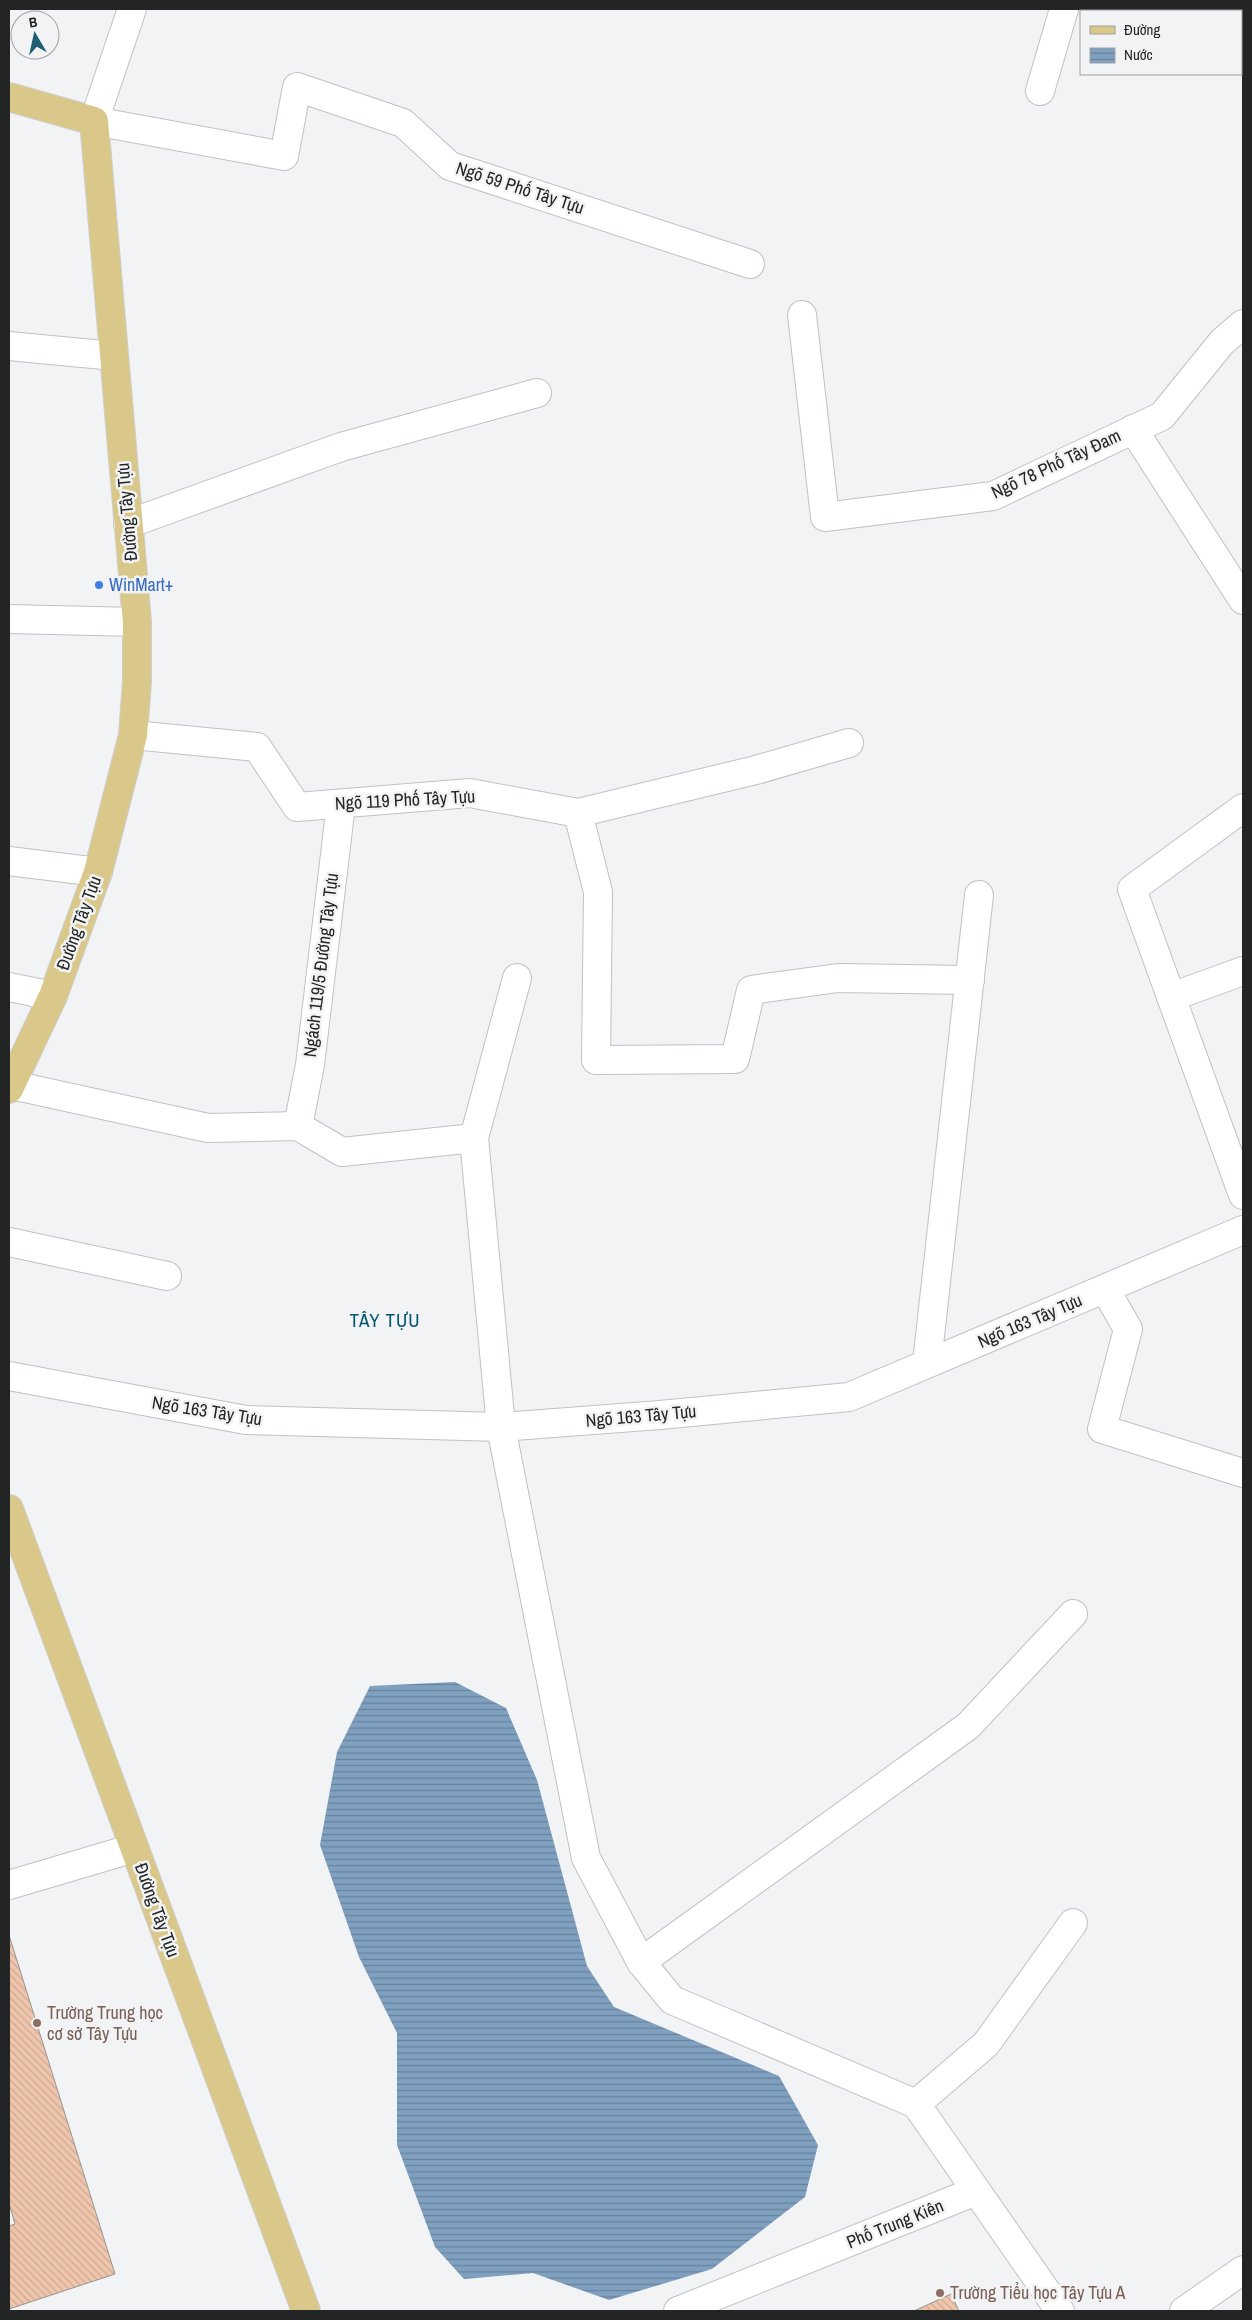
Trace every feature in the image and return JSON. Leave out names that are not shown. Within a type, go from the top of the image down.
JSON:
[{"type":"main road","points":[[9,97],[94,121]]},
{"type":"main road","name":"Đường Tây Tựu","points":[[10,1087],[53,996],[98,872],[133,734],[137,681],[137,622],[94,121]]},
{"type":"main road","name":"Đường Tây Tựu","points":[[9,1509],[306,2311]]},
{"type":"street","points":[[94,121],[132,9]]},
{"type":"street","points":[[1040,91],[1064,9]]},
{"type":"street","name":"Ngõ 59 Phố Tây Tựu","points":[[94,121],[284,156],[297,87],[403,123],[450,166],[750,264]]},
{"type":"street","name":"Ngõ 78 Phố Tây Đam","points":[[802,315],[825,517],[993,496],[1162,416],[1222,342],[1243,324]]},
{"type":"street","points":[[9,346],[114,356]]},
{"type":"street","points":[[128,524],[341,447],[537,393]]},
{"type":"street","points":[[1133,429],[1243,600]]},
{"type":"street","points":[[9,619],[137,622]]},
{"type":"street","name":"Ngõ 119 Phố Tây Tựu","points":[[133,734],[258,747],[297,807],[470,794],[578,812],[756,770],[849,743]]},
{"type":"street","name":"Ngách 119/5 Đường Tây Tựu","points":[[298,1126],[310,1065],[341,804]]},
{"type":"street","points":[[1243,808],[1132,889],[1243,1195]]},
{"type":"street","points":[[578,812],[598,892],[596,1060],[735,1060],[751,990],[838,978],[970,980]]},
{"type":"street","points":[[9,861],[98,872]]},
{"type":"street","points":[[927,1364],[980,895]]},
{"type":"street","points":[[1171,997],[1243,971]]},
{"type":"street","points":[[517,978],[474,1138],[501,1427],[586,1858],[641,1962],[672,2000],[916,2104],[1060,2311]]},
{"type":"street","points":[[9,987],[53,996]]},
{"type":"street","points":[[10,1087],[208,1128],[298,1126],[342,1152],[474,1138]]},
{"type":"street","name":"Ngõ 163 Tây Tựu","points":[[9,1376],[246,1420],[501,1427],[660,1415],[849,1397],[1243,1230]]},
{"type":"street","points":[[9,1242],[167,1276]]},
{"type":"street","points":[[1105,1290],[1128,1329],[1102,1429],[1243,1473]]},
{"type":"street","points":[[641,1962],[968,1726],[1073,1614]]},
{"type":"street","points":[[9,1885],[134,1848]]},
{"type":"street","points":[[916,2104],[986,2044],[1073,1923]]},
{"type":"street","name":"Phố Trung Kiên","points":[[678,2311],[976,2191]]},
{"type":"street","points":[[1184,2311],[1243,2270]]},
{"type":"water","points":[[455,1682],[506,1708],[537,1780],[587,1966],[614,2007],[779,2076],[818,2145],[805,2197],[712,2269],[609,2300],[533,2273],[464,2279],[435,2247],[397,2145],[397,2033],[359,1957],[320,1845],[337,1752],[370,1686]]},
{"type":"building","points":[[9,1935],[115,2274],[9,2309],[9,2226],[15,2224],[9,2203]]},
{"type":"building","points":[[951,2294],[959,2311],[914,2311]]},
{"type":"place","name":"WinMart+","points":[[99,585]]},
{"type":"place","name":"Trường Trung học cơ sở Tây Tựu","points":[[37,2023]]},
{"type":"place","name":"Trường Tiểu học Tây Tựu A","points":[[940,2293]]},
{"type":"district","name":"TÂY TỰU","points":[[385,1320]]}]
